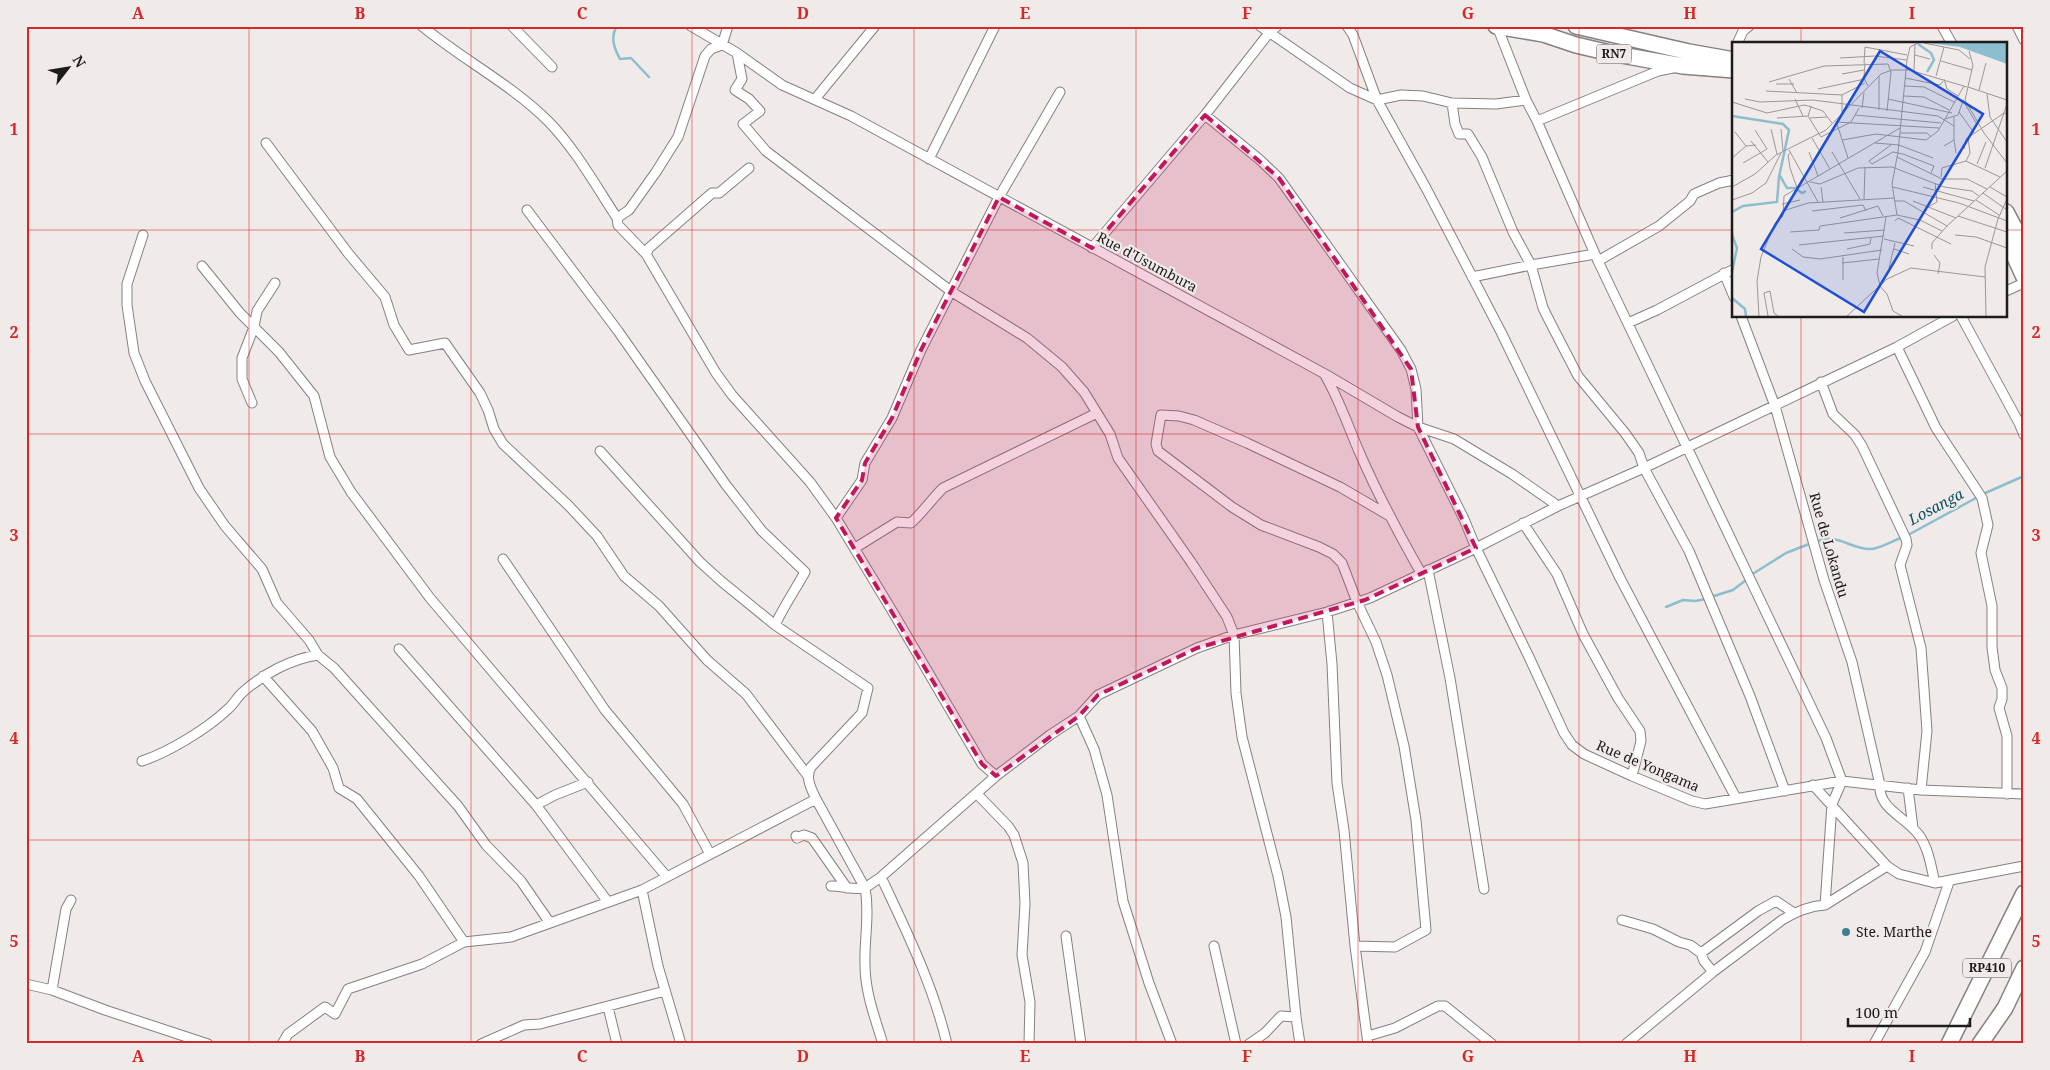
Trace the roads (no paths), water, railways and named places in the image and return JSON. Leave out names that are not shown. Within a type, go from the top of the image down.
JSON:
[{"type":"main road","name":"RN7","points":[[1496,26],[1543,34],[1610,53],[1683,66],[1732,62]]},
{"type":"main road","name":"RN7","points":[[1576,26],[1688,52],[1710,54],[1732,62]]},
{"type":"main road","points":[[2008,216],[2024,246]]},
{"type":"main road","points":[[2008,242],[2024,277]]},
{"type":"main road","name":"RP410","points":[[1949,1044],[2024,893]]},
{"type":"main road","name":"RP410","points":[[1980,1044],[2005,1008],[2024,968]]},
{"type":"street","points":[[422,26],[447,46],[504,83],[550,123],[566,142],[617,218],[618,225],[646,254],[716,373],[732,395],[810,482],[836,518],[982,764],[996,776]]},
{"type":"street","points":[[512,26],[552,68]]},
{"type":"street","name":"Rue d'Usumbura","points":[[691,26],[737,54],[782,85],[851,116],[1325,374],[1377,407],[1418,427],[1454,439],[1512,474],[1558,506]]},
{"type":"street","points":[[617,218],[629,210],[678,137],[705,56],[711,49],[722,45],[728,26]]},
{"type":"street","points":[[815,99],[876,26]]},
{"type":"street","points":[[929,159],[995,26]]},
{"type":"street","points":[[1260,26],[1350,88],[1377,100],[1401,95],[1423,96],[1452,103],[1496,104],[1526,100]]},
{"type":"street","points":[[1092,248],[1205,115],[1269,33],[1277,26]]},
{"type":"street","points":[[1347,26],[1353,35],[1377,100],[1426,188],[1521,372],[1620,578],[1736,798]]},
{"type":"street","points":[[1496,26],[1526,100],[1537,121],[1596,258],[1826,738],[1842,781],[1832,804],[1825,905]]},
{"type":"street","points":[[1942,26],[1951,42]]},
{"type":"street","points":[[2016,26],[2024,40]]},
{"type":"street","points":[[1738,42],[1742,28]]},
{"type":"street","points":[[737,54],[742,79],[735,90],[749,99],[760,111],[743,124],[766,151],[952,292],[1027,338],[1055,361],[1084,392],[1110,434],[1118,458],[1227,617],[1234,635],[1236,693],[1242,737],[1278,876],[1284,909],[1300,1044]]},
{"type":"street","points":[[1537,121],[1658,71],[1683,66],[1710,54]]},
{"type":"street","points":[[836,518],[862,480],[867,458],[892,418],[921,350],[952,292],[998,197],[1060,92]]},
{"type":"street","points":[[1452,103],[1454,124],[1459,134],[1468,134],[1482,157],[1513,232],[1531,265],[1543,308],[1578,376],[1639,453],[1644,468],[1692,559],[1750,696],[1785,791]]},
{"type":"street","points":[[1205,115],[1280,178],[1401,350],[1410,369],[1416,389],[1418,427]]},
{"type":"street","points":[[266,143],[348,253],[385,297],[394,325],[409,350],[445,343],[480,393],[494,430],[503,444],[568,505],[597,536],[624,576],[659,606],[707,660],[746,694],[808,776],[816,799],[865,888],[867,900],[866,988],[883,1044]]},
{"type":"street","points":[[646,254],[649,248],[712,192],[719,193],[749,168]]},
{"type":"street","points":[[1472,277],[1531,265],[1596,258],[1659,226],[1690,201],[1694,194],[1719,183],[1732,180]]},
{"type":"street","points":[[528,210],[618,331],[726,484],[762,531],[805,572],[791,600],[785,605],[775,625]]},
{"type":"street","points":[[143,235],[128,284],[127,305],[134,353],[145,381],[199,488],[225,526],[262,569],[277,603],[309,640],[318,655],[334,668],[458,806],[486,845],[521,881],[550,923]]},
{"type":"street","points":[[202,266],[240,313],[279,352],[314,396],[330,457],[351,492],[430,598],[667,876]]},
{"type":"street","points":[[1628,323],[1657,310],[1732,269]]},
{"type":"street","points":[[1724,273],[1732,293]]},
{"type":"street","points":[[252,403],[242,379],[242,358],[254,327],[257,310],[275,283]]},
{"type":"street","points":[[2008,290],[2024,283]]},
{"type":"street","name":"Rue de Lokandu","points":[[1742,318],[1775,406],[1824,580],[1852,662],[1880,785],[1879,794],[1882,800],[1913,828]]},
{"type":"street","points":[[830,886],[841,886],[851,890],[865,888],[881,877],[996,776],[1050,735],[1079,716],[1098,695],[1197,648],[1234,635],[1327,612],[1370,598],[1476,548],[1558,506],[1775,406],[1821,382],[1897,347],[1949,318]]},
{"type":"street","points":[[1962,318],[2024,435]]},
{"type":"street","points":[[1897,347],[1939,434],[1982,498],[1988,525],[1982,553],[1992,606],[1992,647],[1995,670],[2002,688],[2002,699],[1999,708],[2006,736],[2007,794]]},
{"type":"street","points":[[1325,374],[1337,396],[1360,455],[1388,515],[1424,571],[1450,678],[1484,889]]},
{"type":"street","points":[[1821,382],[1833,414],[1855,435],[1862,446],[1906,539],[1907,545],[1900,565],[1921,648],[1927,731],[1921,790]]},
{"type":"street","points":[[855,548],[897,522],[911,523],[924,512],[928,503],[942,488],[1097,414]]},
{"type":"street","points":[[1355,946],[1394,947],[1426,930],[1416,820],[1404,746],[1379,650],[1342,563],[1333,554],[1319,547],[1261,525],[1158,451],[1156,444],[1162,415],[1179,416],[1194,420],[1247,443],[1340,487],[1388,515]]},
{"type":"street","name":"Rue de Yongama","points":[[1418,427],[1530,657],[1564,733],[1572,745],[1584,754],[1692,801],[1705,804],[1842,781],[1921,790],[2024,794]]},
{"type":"street","points":[[600,451],[700,562],[775,625],[868,688],[862,714],[812,767],[808,776]]},
{"type":"street","points":[[1523,524],[1557,574],[1583,634],[1618,698],[1640,731],[1641,741],[1632,776]]},
{"type":"street","points":[[503,559],[606,710],[683,804],[710,854]]},
{"type":"street","points":[[1327,612],[1332,664],[1337,783],[1344,830],[1355,946],[1368,1040],[1438,1006],[1445,1006],[1492,1044]]},
{"type":"street","points":[[399,649],[536,805],[608,902]]},
{"type":"street","points":[[142,761],[155,757],[187,739],[221,714],[264,676],[308,657],[318,655]]},
{"type":"street","points":[[264,676],[312,731],[333,768],[339,788],[357,799],[419,876],[464,942]]},
{"type":"street","points":[[1079,716],[1094,749],[1107,795],[1123,901],[1149,983],[1172,1044]]},
{"type":"street","points":[[536,805],[588,782]]},
{"type":"street","points":[[1813,786],[1832,804],[1887,866],[1899,874],[1935,883],[1949,882],[1990,871],[2024,866]]},
{"type":"street","points":[[1908,788],[1913,828],[1925,845],[1935,883]]},
{"type":"street","points":[[977,794],[1008,826],[1014,835],[1023,863],[1025,904],[1022,955],[1030,1002],[1029,1044]]},
{"type":"street","points":[[282,1044],[288,1034],[325,1007],[334,1014],[348,989],[422,964],[464,942],[511,937],[642,890],[816,799]]},
{"type":"street","points":[[796,836],[797,838],[804,835],[812,838],[847,888]]},
{"type":"street","points":[[1626,1044],[1713,972],[1782,920],[1794,913],[1815,906],[1825,905],[1887,866]]},
{"type":"street","points":[[881,877],[910,935],[931,990],[947,1044]]},
{"type":"street","points":[[1874,1044],[1926,952],[1949,882]]},
{"type":"street","points":[[642,890],[665,991],[682,1044]]},
{"type":"street","points":[[52,990],[66,909],[71,900]]},
{"type":"street","points":[[1701,953],[1758,911],[1776,901],[1794,913]]},
{"type":"street","points":[[1622,920],[1666,934],[1679,942],[1690,945],[1701,953],[1704,961],[1713,972]]},
{"type":"street","points":[[1066,936],[1081,1044]]},
{"type":"street","points":[[1214,946],[1236,1044]]},
{"type":"street","points":[[26,984],[52,990],[105,1010],[208,1044]]},
{"type":"street","points":[[481,1044],[494,1041],[524,1026],[540,1024],[665,991]]},
{"type":"street","points":[[608,1006],[617,1044]]},
{"type":"street","points":[[1249,1044],[1265,1033],[1280,1016],[1296,1017]]},
{"type":"waterway","points":[[617,26],[614,42],[620,59],[631,58],[649,77]]},
{"type":"waterway","name":"Losanga","points":[[1983,494],[2024,476]]},
{"type":"waterway","name":"Losanga","points":[[1908,535],[1976,498]]},
{"type":"waterway","name":"Losanga","points":[[1816,542],[1830,539],[1874,549],[1901,538]]},
{"type":"waterway","name":"Losanga","points":[[1751,575],[1786,553],[1809,544]]},
{"type":"waterway","name":"Losanga","points":[[1711,597],[1733,590],[1746,580]]},
{"type":"waterway","name":"Losanga","points":[[1666,607],[1683,600],[1695,601],[1706,599]]},
{"type":"place","name":"Ste. Marthe","points":[[1846,932]]}]
